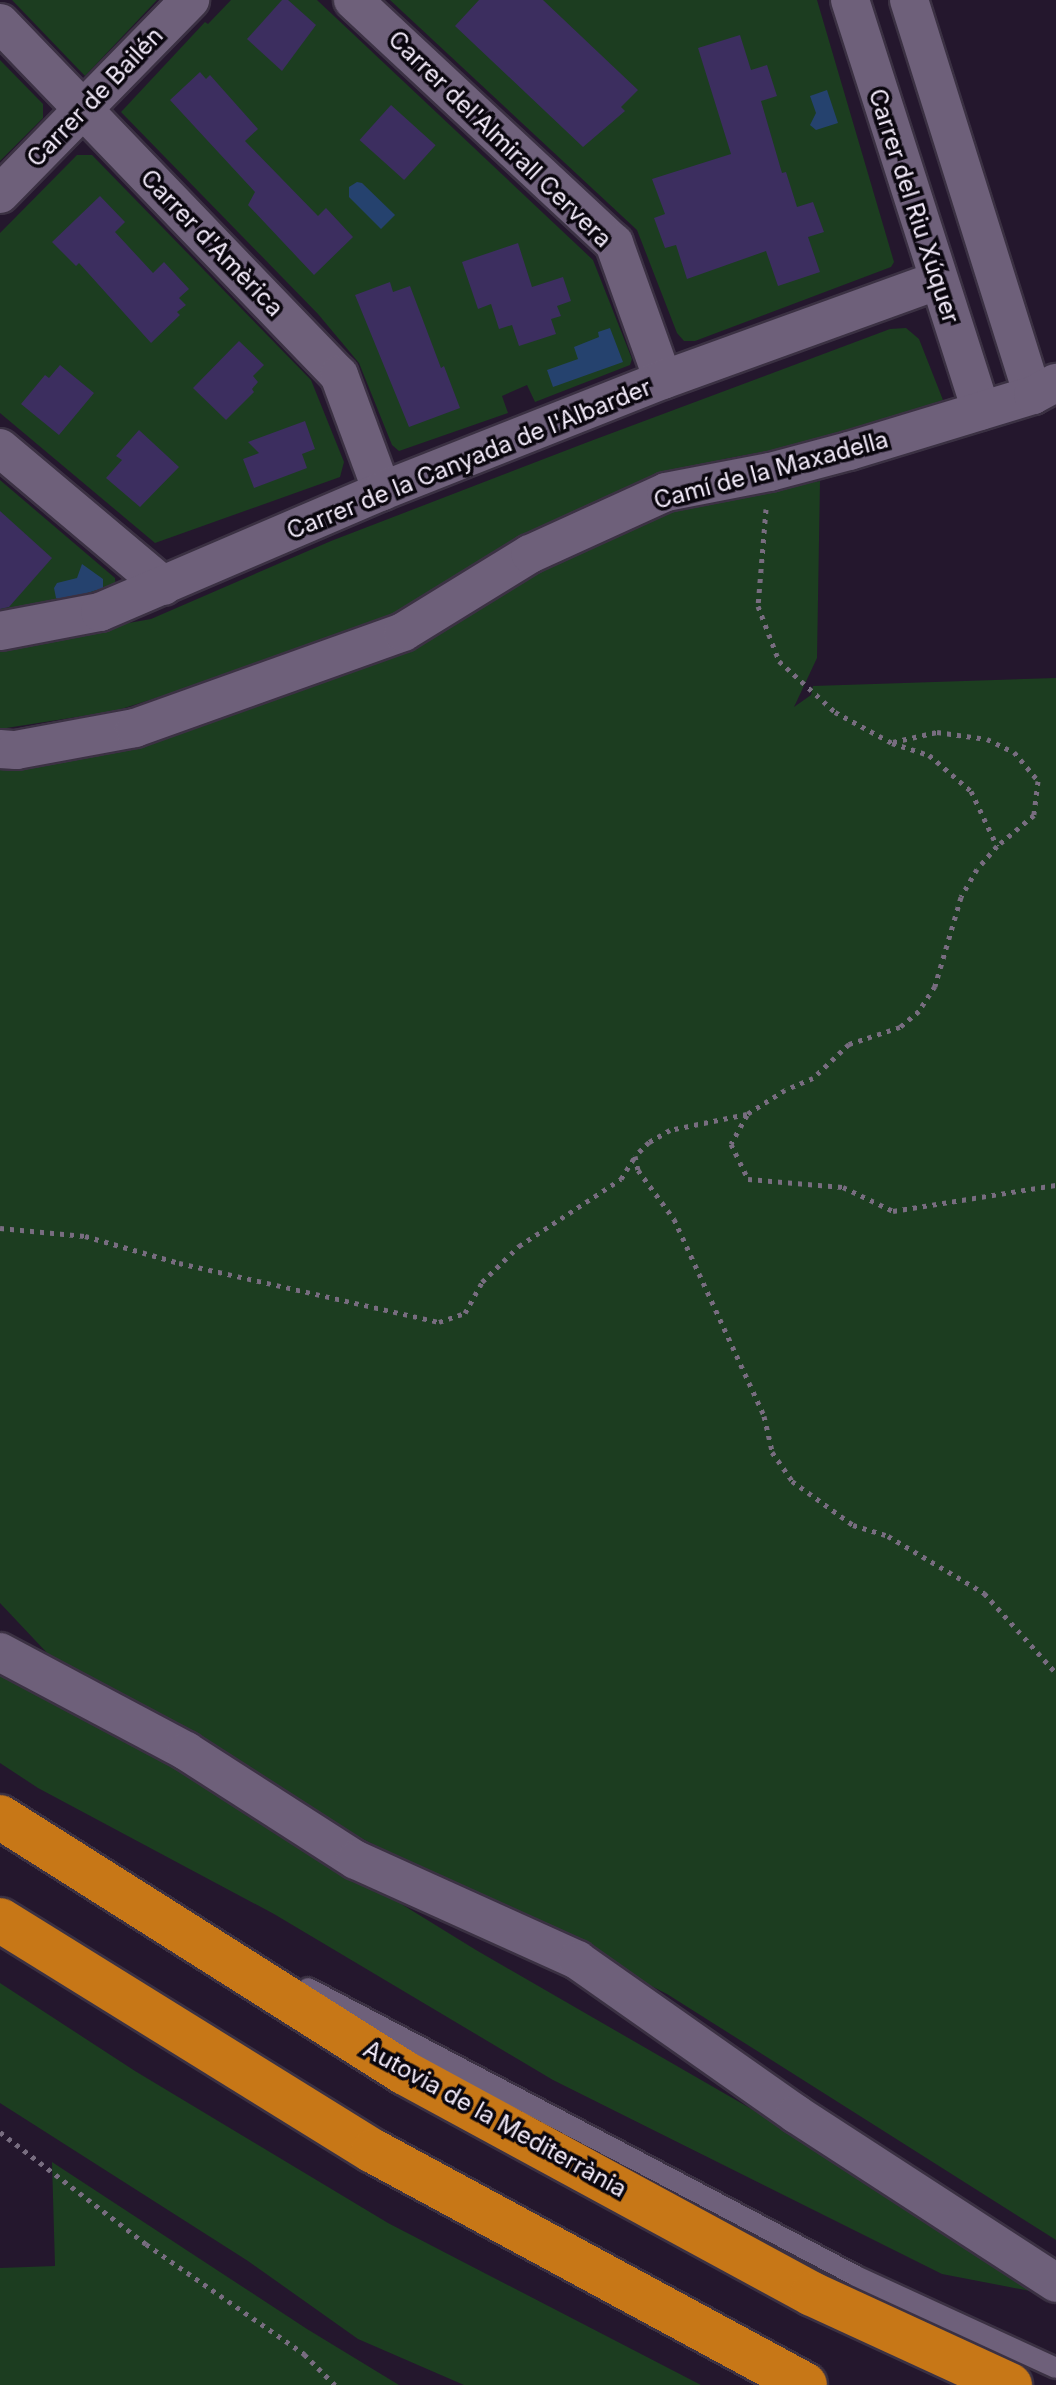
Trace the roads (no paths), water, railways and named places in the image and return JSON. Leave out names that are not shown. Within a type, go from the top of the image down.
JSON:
[{"type":"highway","name":"Autovia de la Mediterrània","points":[[0,1817],[405,2073],[812,2294],[1010,2385]]},
{"type":"highway","points":[[0,1920],[373,2151],[805,2385]]},
{"type":"street","name":"Carrer de Bailén","points":[[0,194],[190,0]]},
{"type":"street","name":"Carrer del'Almirall Cervera","points":[[353,0],[614,243],[663,380]]},
{"type":"street","name":"Carrer del Riu Xúquer","points":[[850,0],[937,281],[981,411]]},
{"type":"street","points":[[909,0],[1045,389]]},
{"type":"street","name":"Carrer d'Amèrica","points":[[0,23],[339,375],[382,491]]},
{"type":"street","name":"Carrer de la Canyada de l'Albarder","points":[[0,631],[100,612],[382,491],[663,380],[937,281]]},
{"type":"street","name":"Camí de la Maxadella","points":[[0,749],[16,750],[135,728],[403,632],[530,554],[666,492],[770,472],[981,411],[1045,389]]},
{"type":"street","points":[[0,448],[164,586]]},
{"type":"street","points":[[0,1652],[186,1751],[356,1860],[577,1960],[796,2114],[1056,2283]]},
{"type":"lane","points":[[64,1858],[856,2276],[1056,2368]]},
{"type":"water","points":[[827,90],[838,123],[816,130],[810,125],[816,113],[810,96]]},
{"type":"water","points":[[357,182],[362,183],[395,215],[381,229],[349,197],[349,187]]},
{"type":"water","points":[[610,328],[623,362],[553,387],[547,370],[578,359],[574,347],[599,337],[598,332]]},
{"type":"water","points":[[82,564],[103,579],[103,588],[62,601],[56,598],[54,588],[57,583],[77,578]]}]
